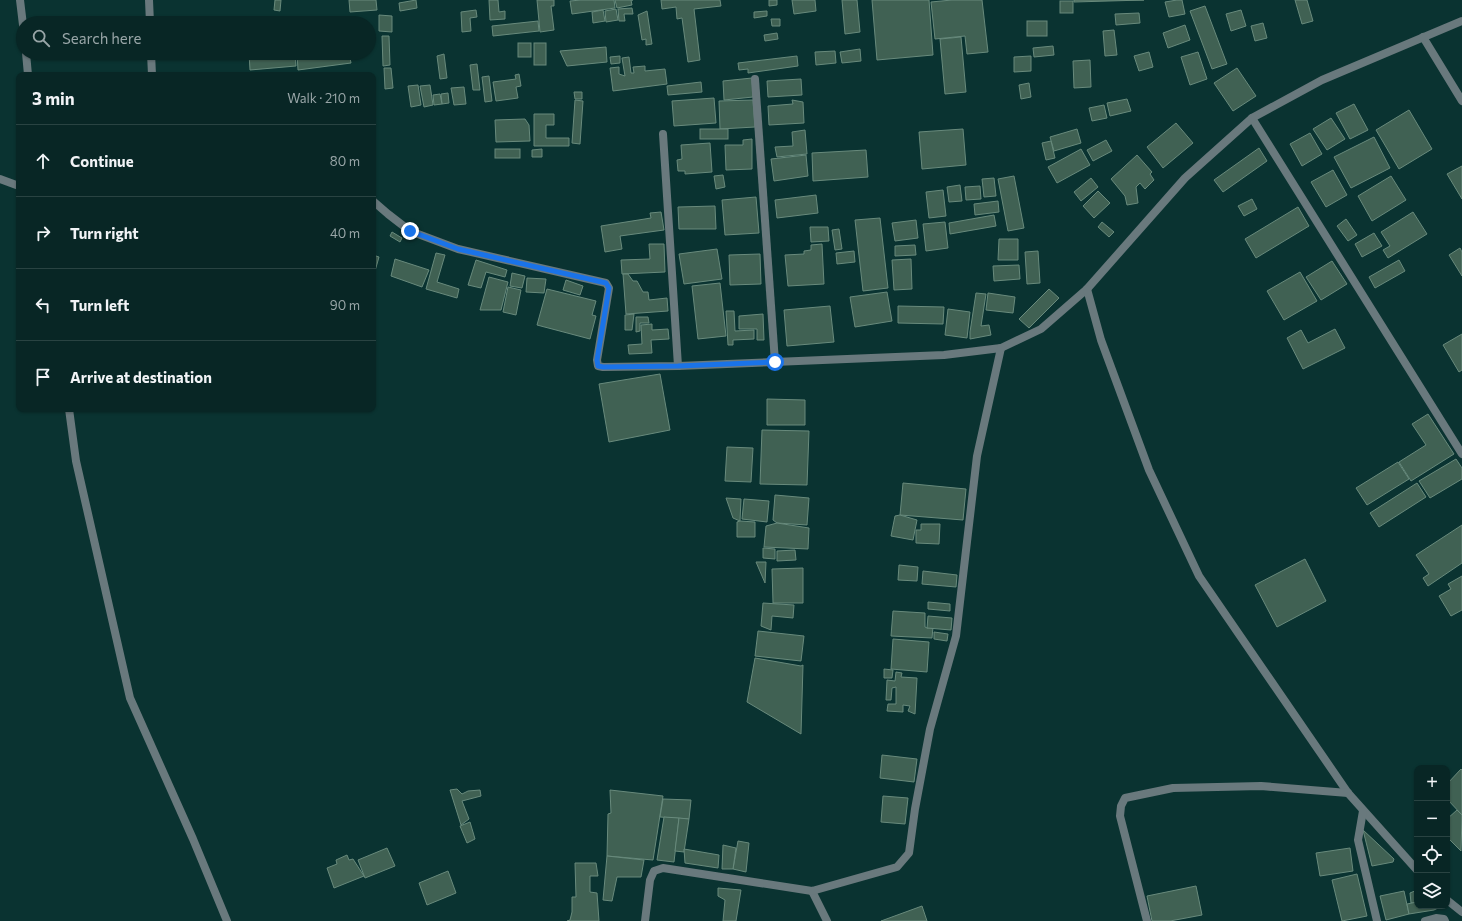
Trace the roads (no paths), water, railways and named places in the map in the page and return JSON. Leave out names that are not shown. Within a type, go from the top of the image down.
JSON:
[{"type":"street","points":[[20,0],[22,16]]},
{"type":"street","points":[[149,0],[150,16]]},
{"type":"street","points":[[376,204],[410,231],[458,249],[606,283],[609,288],[597,360],[598,366],[678,366],[944,355],[1001,348],[1040,329],[1088,289],[1185,178],[1252,118],[1322,80],[1462,21]]},
{"type":"street","points":[[1422,37],[1462,101]]},
{"type":"street","points":[[27,60],[28,72]]},
{"type":"street","points":[[151,60],[152,72]]},
{"type":"street","points":[[755,79],[775,362]]},
{"type":"street","points":[[1252,118],[1462,454]]},
{"type":"street","points":[[663,134],[678,366]]},
{"type":"street","points":[[0,179],[16,185]]},
{"type":"street","points":[[1088,289],[1101,340],[1149,470],[1199,576],[1348,793],[1414,867]]},
{"type":"street","points":[[645,921],[650,880],[654,871],[663,868],[812,891],[897,867],[909,853],[915,809],[930,729],[956,636],[977,456],[1001,348]]},
{"type":"street","points":[[69,412],[76,461],[130,698],[193,839],[227,921]]},
{"type":"street","points":[[1147,921],[1120,816],[1121,806],[1125,798],[1173,788],[1261,786],[1348,793]]},
{"type":"street","points":[[1363,811],[1358,840],[1377,921]]},
{"type":"street","points":[[812,891],[827,921]]},
{"type":"street","points":[[1450,902],[1462,912]]},
{"type":"street","points":[[1425,921],[1436,918],[1444,919],[1445,921]]}]
